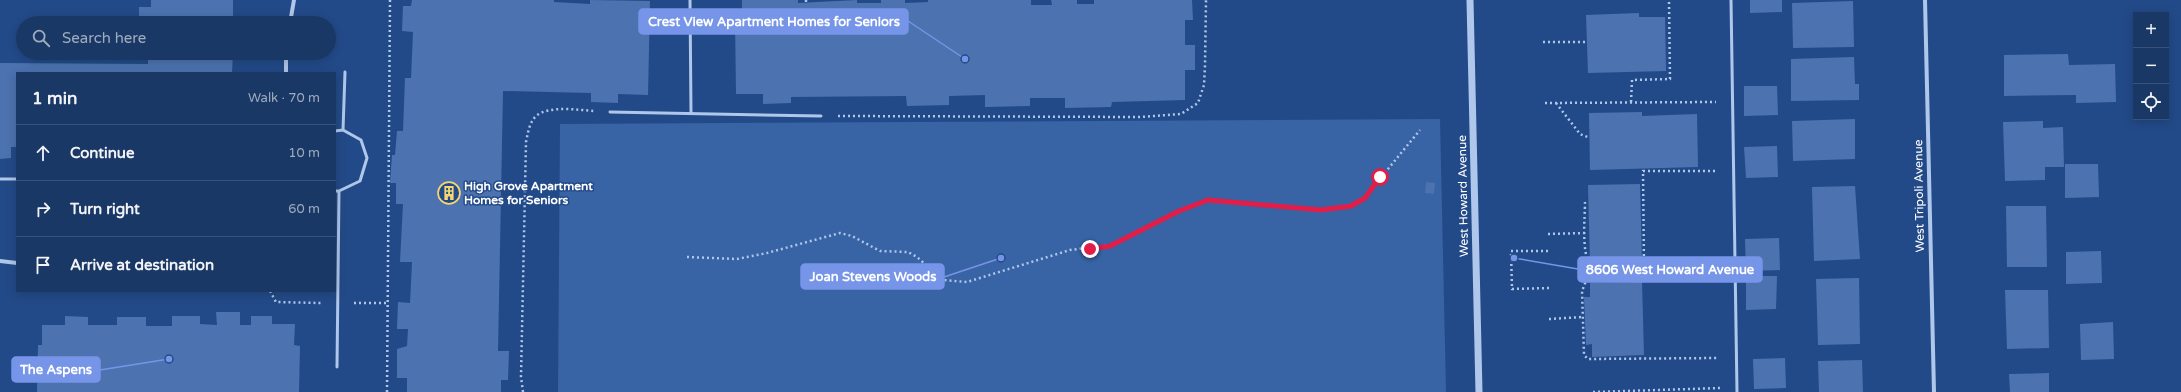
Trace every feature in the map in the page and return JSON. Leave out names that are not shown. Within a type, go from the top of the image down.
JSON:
[{"type":"street","points":[[291,16],[294,0]]},
{"type":"street","name":"West Howard Avenue","points":[[1470,0],[1479,392]]},
{"type":"street","name":"West Tripoli Avenue","points":[[1925,0],[1934,392]]},
{"type":"street","points":[[286,60],[286,72]]},
{"type":"street","points":[[0,261],[16,263]]},
{"type":"lane","points":[[690,0],[691,113]]},
{"type":"lane","points":[[1731,0],[1737,392]]},
{"type":"lane","points":[[343,130],[345,72]]},
{"type":"lane","points":[[610,112],[821,116]]},
{"type":"lane","points":[[336,131],[343,130],[360,140],[367,158],[360,181],[339,191],[337,367]]},
{"type":"lane","points":[[0,179],[16,179]]},
{"type":"path","points":[[387,392],[390,0]]},
{"type":"path","points":[[821,116],[1142,116],[1181,114],[1198,103],[1204,85],[1206,0]]},
{"type":"path","points":[[1631,102],[1632,80],[1670,79],[1668,0]]},
{"type":"path","points":[[1543,42],[1587,42]]},
{"type":"path","points":[[1545,103],[1733,102]]},
{"type":"path","points":[[1556,103],[1580,134],[1590,138]]},
{"type":"path","points":[[523,392],[521,377],[526,150],[530,126],[536,116],[549,111],[610,112]]},
{"type":"path","points":[[687,257],[737,259],[768,253],[840,233],[852,236],[880,251],[908,252],[917,257],[943,280],[967,282],[1070,250],[1110,246],[1179,211],[1208,200],[1321,210],[1351,206],[1365,198],[1420,130]]},
{"type":"path","points":[[1644,266],[1643,171],[1734,171]]},
{"type":"path","points":[[1585,202],[1587,262],[1591,266],[1735,264]]},
{"type":"path","points":[[1548,234],[1585,233]]},
{"type":"path","points":[[1548,251],[1511,251],[1512,289],[1549,288]]},
{"type":"path","points":[[1735,277],[1591,279],[1583,286],[1583,317],[1584,354],[1588,359],[1737,358]]},
{"type":"path","points":[[271,292],[276,302],[325,303]]},
{"type":"path","points":[[1550,319],[1583,317]]},
{"type":"path","points":[[1593,392],[1737,388]]},
{"type":"shaded area","points":[[1440,119],[1446,392],[558,392],[560,124]]},
{"type":"building","points":[[151,0],[233,0],[233,16],[139,16],[139,7],[151,7]]},
{"type":"building","name":"High Grove Apartment Homes for Seniors","points":[[412,0],[554,0],[554,2],[590,4],[590,0],[650,1],[648,95],[618,94],[618,103],[591,102],[591,93],[503,91],[498,351],[509,351],[508,380],[501,380],[501,392],[407,392],[407,378],[397,378],[397,349],[407,346],[408,329],[397,329],[398,302],[410,303],[412,262],[400,262],[403,204],[396,204],[396,183],[390,183],[392,155],[395,155],[397,131],[403,131],[405,78],[411,78],[413,32],[402,31],[403,6],[411,6]]},
{"type":"building","points":[[742,0],[798,0],[798,3],[857,0],[857,3],[881,3],[881,0],[905,0],[905,3],[928,2],[928,0],[1031,0],[1031,5],[1052,5],[1051,0],[1077,0],[1077,4],[1094,4],[1094,0],[1192,0],[1193,20],[1185,20],[1185,45],[1195,45],[1195,70],[1185,70],[1185,100],[1112,102],[1111,107],[1065,108],[1065,98],[1030,98],[1030,106],[985,107],[985,95],[949,96],[949,105],[907,106],[906,96],[791,97],[791,103],[763,104],[763,94],[736,94],[735,21],[742,21]]},
{"type":"building","points":[[1750,0],[1782,0],[1782,12],[1750,13]]},
{"type":"building","points":[[1853,1],[1854,47],[1793,48],[1792,3]]},
{"type":"building","points":[[1639,13],[1639,17],[1665,17],[1666,71],[1588,73],[1586,15]]},
{"type":"building","points":[[2068,54],[2069,65],[2115,64],[2116,102],[2076,103],[2076,95],[2004,96],[2004,55]]},
{"type":"building","points":[[1854,57],[1855,84],[1859,84],[1859,100],[1791,101],[1791,59]]},
{"type":"building","points":[[148,60],[233,60],[232,72],[16,72],[16,147],[11,147],[11,158],[0,159],[0,63],[148,64]]},
{"type":"building","points":[[1744,86],[1777,86],[1778,115],[1744,116]]},
{"type":"building","points":[[1642,112],[1642,116],[1697,114],[1698,167],[1590,170],[1589,113]]},
{"type":"building","points":[[1855,119],[1855,159],[1793,161],[1792,121]]},
{"type":"building","points":[[2043,121],[2043,128],[2063,127],[2064,167],[2045,167],[2045,180],[2005,181],[2003,122]]},
{"type":"building","points":[[1777,146],[1778,177],[1746,178],[1744,147]]},
{"type":"building","points":[[2065,164],[2098,164],[2099,197],[2065,198]]},
{"type":"building","points":[[1426,182],[1435,183],[1434,194],[1425,193]]},
{"type":"building","points":[[1640,184],[1642,263],[1590,264],[1588,185]]},
{"type":"building","points":[[1855,186],[1860,259],[1814,261],[1812,187]]},
{"type":"building","points":[[2006,206],[2046,206],[2047,267],[2007,267]]},
{"type":"building","points":[[1779,238],[1780,270],[1746,271],[1745,239]]},
{"type":"building","points":[[2101,251],[2102,283],[2066,284],[2066,252]]},
{"type":"building","points":[[1746,276],[1777,276],[1776,309],[1746,310]]},
{"type":"building","points":[[1859,278],[1860,344],[1818,345],[1816,279]]},
{"type":"building","points":[[1642,282],[1644,355],[1592,357],[1592,344],[1586,345],[1584,297],[1590,297],[1590,283]]},
{"type":"building","points":[[2005,290],[2048,290],[2049,348],[2007,349]]},
{"type":"building","points":[[216,312],[240,312],[240,325],[251,325],[251,316],[272,316],[272,324],[295,324],[294,345],[300,346],[299,392],[37,392],[38,345],[42,345],[42,325],[65,325],[65,316],[88,317],[88,325],[117,325],[117,317],[146,317],[146,326],[172,326],[172,316],[200,316],[200,324],[217,325]]},
{"type":"building","points":[[2113,322],[2114,359],[2081,360],[2080,324]]},
{"type":"building","points":[[1785,358],[1786,388],[1754,389],[1753,359]]},
{"type":"building","points":[[1862,360],[1863,392],[1819,392],[1818,361]]},
{"type":"building","points":[[2049,373],[2049,392],[2010,392],[2009,374]]},
{"type":"place","name":"Crest View Apartment Homes for Seniors","points":[[965,59]]},
{"type":"place","name":"High Grove Apartment Homes for Seniors","points":[[449,193]]},
{"type":"place","name":"Joan Stevens Woods","points":[[1001,258]]},
{"type":"place","name":"8606 West Howard Avenue","points":[[1514,258]]},
{"type":"place","name":"The Aspens","points":[[169,359]]},
{"type":"route","points":[[1090,249],[1110,246],[1179,211],[1208,200],[1321,210],[1338,209],[1351,206],[1365,198],[1380,177]]}]
